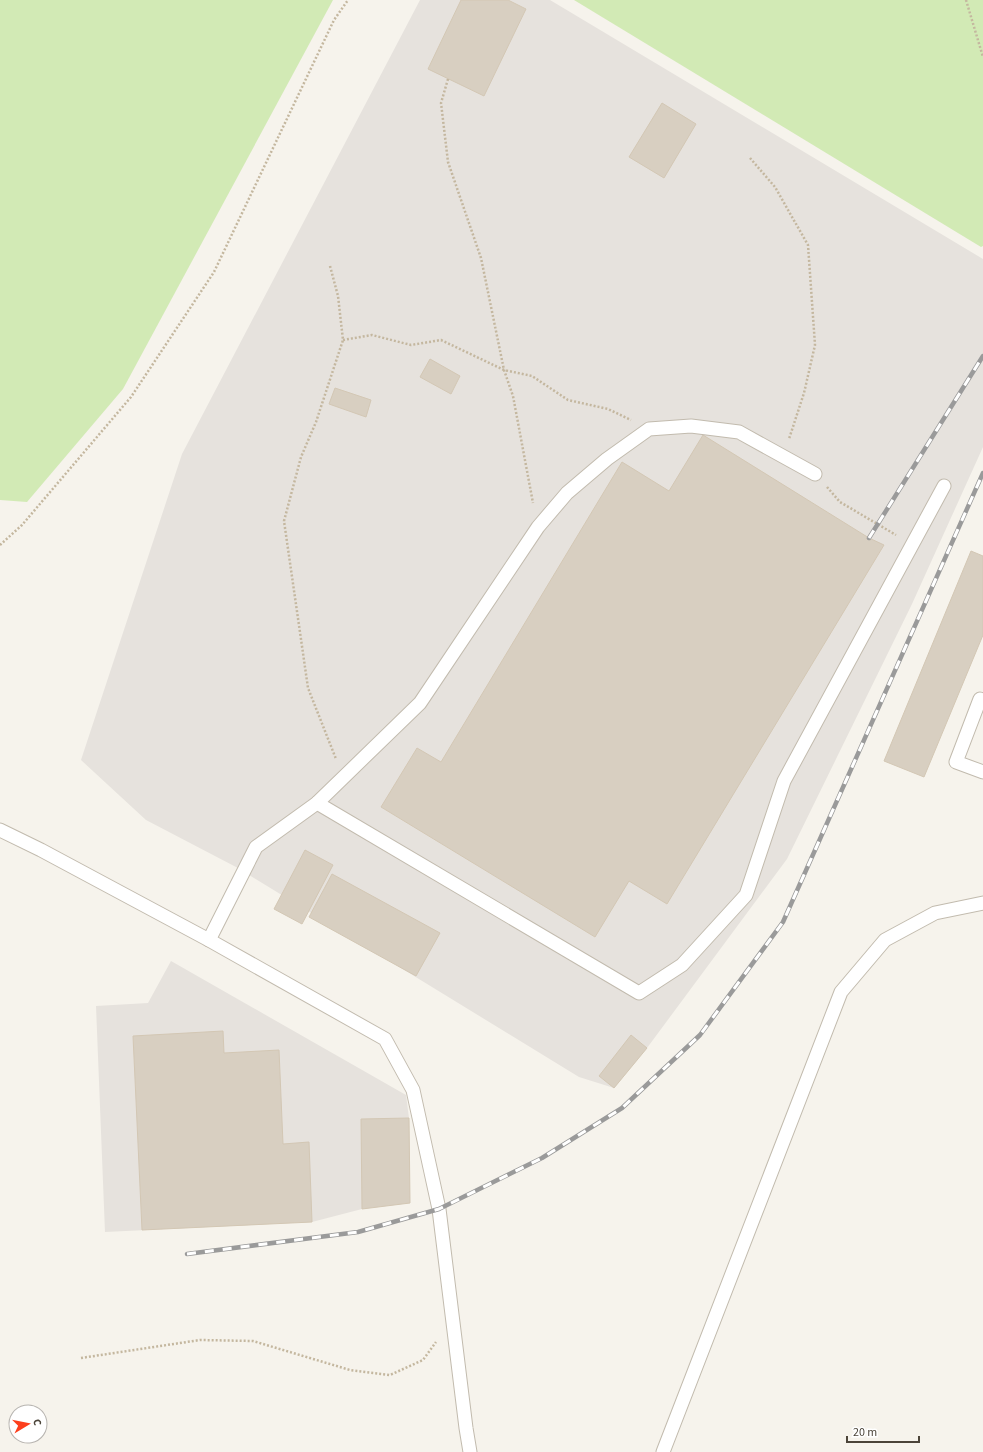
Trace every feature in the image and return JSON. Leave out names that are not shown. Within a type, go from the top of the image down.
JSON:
[{"type":"lane","points":[[208,940],[256,847],[317,803],[420,703],[538,527],[567,493],[607,459],[649,429],[691,426],[739,432],[815,474]]},
{"type":"lane","points":[[317,803],[639,993],[682,965],[746,895],[784,781],[944,486]]},
{"type":"lane","points":[[983,700],[980,699],[956,762],[983,772]]},
{"type":"lane","points":[[0,830],[41,850],[208,940],[385,1039],[413,1090],[439,1210],[470,1452]]},
{"type":"lane","points":[[663,1452],[841,992],[885,940],[935,913],[983,903]]},
{"type":"path","points":[[0,545],[22,525],[130,396],[214,272],[334,20],[348,0]]},
{"type":"path","points":[[966,0],[983,57]]},
{"type":"path","points":[[448,79],[441,104],[448,162],[481,258],[504,370],[513,396],[538,527]]},
{"type":"path","points":[[750,158],[775,187],[808,245],[815,345],[804,393],[783,456]]},
{"type":"path","points":[[330,266],[338,296],[343,340],[316,422],[301,457],[284,521],[308,688],[343,778]]},
{"type":"path","points":[[343,340],[372,335],[411,345],[441,340],[504,370],[532,376],[568,400],[608,409],[649,429]]},
{"type":"path","points":[[815,474],[840,502],[877,525],[913,543]]},
{"type":"path","points":[[81,1358],[200,1340],[253,1341],[350,1370],[390,1375],[423,1360],[452,1319]]},
{"type":"shaded area","points":[[420,0],[550,0],[983,259],[983,447],[912,604],[787,859],[647,1048],[614,1088],[579,1077],[236,867],[146,820],[81,760],[182,454]]},
{"type":"shaded area","points":[[171,961],[406,1095],[409,1118],[410,1203],[362,1209],[312,1222],[105,1232],[96,1006],[148,1003]]},
{"type":"green space","points":[[0,0],[333,0],[123,389],[27,502],[0,500]]},
{"type":"green space","points":[[574,0],[983,0],[983,246],[981,247]]},
{"type":"building","points":[[461,0],[508,0],[526,9],[484,96],[428,69]]},
{"type":"building","points":[[662,103],[696,124],[664,178],[629,157]]},
{"type":"building","points":[[430,359],[460,376],[451,394],[420,377]]},
{"type":"building","points":[[335,388],[371,400],[366,417],[329,404]]},
{"type":"building","points":[[703,435],[869,538],[884,545],[667,904],[629,881],[595,937],[381,807],[417,748],[441,762],[622,462],[669,491]]},
{"type":"building","points":[[971,551],[983,556],[983,635],[924,777],[884,761]]},
{"type":"building","points":[[305,850],[333,865],[302,924],[274,909]]},
{"type":"building","points":[[332,874],[440,933],[416,976],[309,917]]},
{"type":"building","points":[[223,1031],[224,1053],[279,1050],[283,1144],[309,1142],[312,1222],[142,1230],[133,1036]]},
{"type":"building","points":[[631,1035],[647,1048],[614,1088],[599,1076]]},
{"type":"building","points":[[409,1118],[410,1203],[362,1209],[361,1119]]},
{"type":"railway","points":[[869,538],[983,356]]},
{"type":"railway","points":[[187,1254],[358,1232],[439,1209],[542,1158],[622,1108],[700,1035],[783,922],[983,473]]}]
